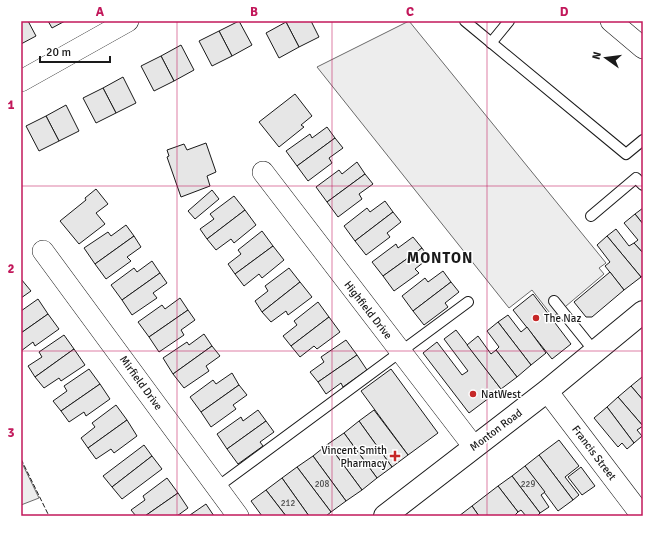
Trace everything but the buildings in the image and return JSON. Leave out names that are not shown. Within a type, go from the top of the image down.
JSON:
[{"type":"main road","name":"Monton Road","points":[[385,516],[547,391],[643,312]]},
{"type":"street","points":[[21,81],[128,21]]},
{"type":"street","points":[[623,25],[643,48]]},
{"type":"street","name":"Highfield Drive","points":[[263,172],[474,447]]},
{"type":"street","name":"Mirfield Drive","points":[[42,251],[238,516]]},
{"type":"street","name":"Francis Street","points":[[547,391],[637,511]]},
{"type":"lane","points":[[465,21],[626,154],[643,140]]},
{"type":"lane","points":[[491,43],[509,21]]},
{"type":"lane","points":[[591,216],[636,178],[643,186]]},
{"type":"lane","points":[[554,301],[595,352]]},
{"type":"lane","points":[[216,488],[401,353],[468,302]]},
{"type":"shaded area","points":[[409,21],[606,263],[599,268],[604,274],[553,317],[532,290],[509,308],[317,67]]},
{"type":"shaded area","points":[[21,461],[39,498],[21,505]]},
{"type":"fence","points":[[21,459],[49,516]]},
{"type":"place","name":"The Naz","points":[[536,318]]},
{"type":"place","name":"NatWest","points":[[473,394]]},
{"type":"place","name":"Vincent Smith Pharmacy","points":[[395,456]]},
{"type":"district","name":"MONTON","points":[[440,258]]}]
